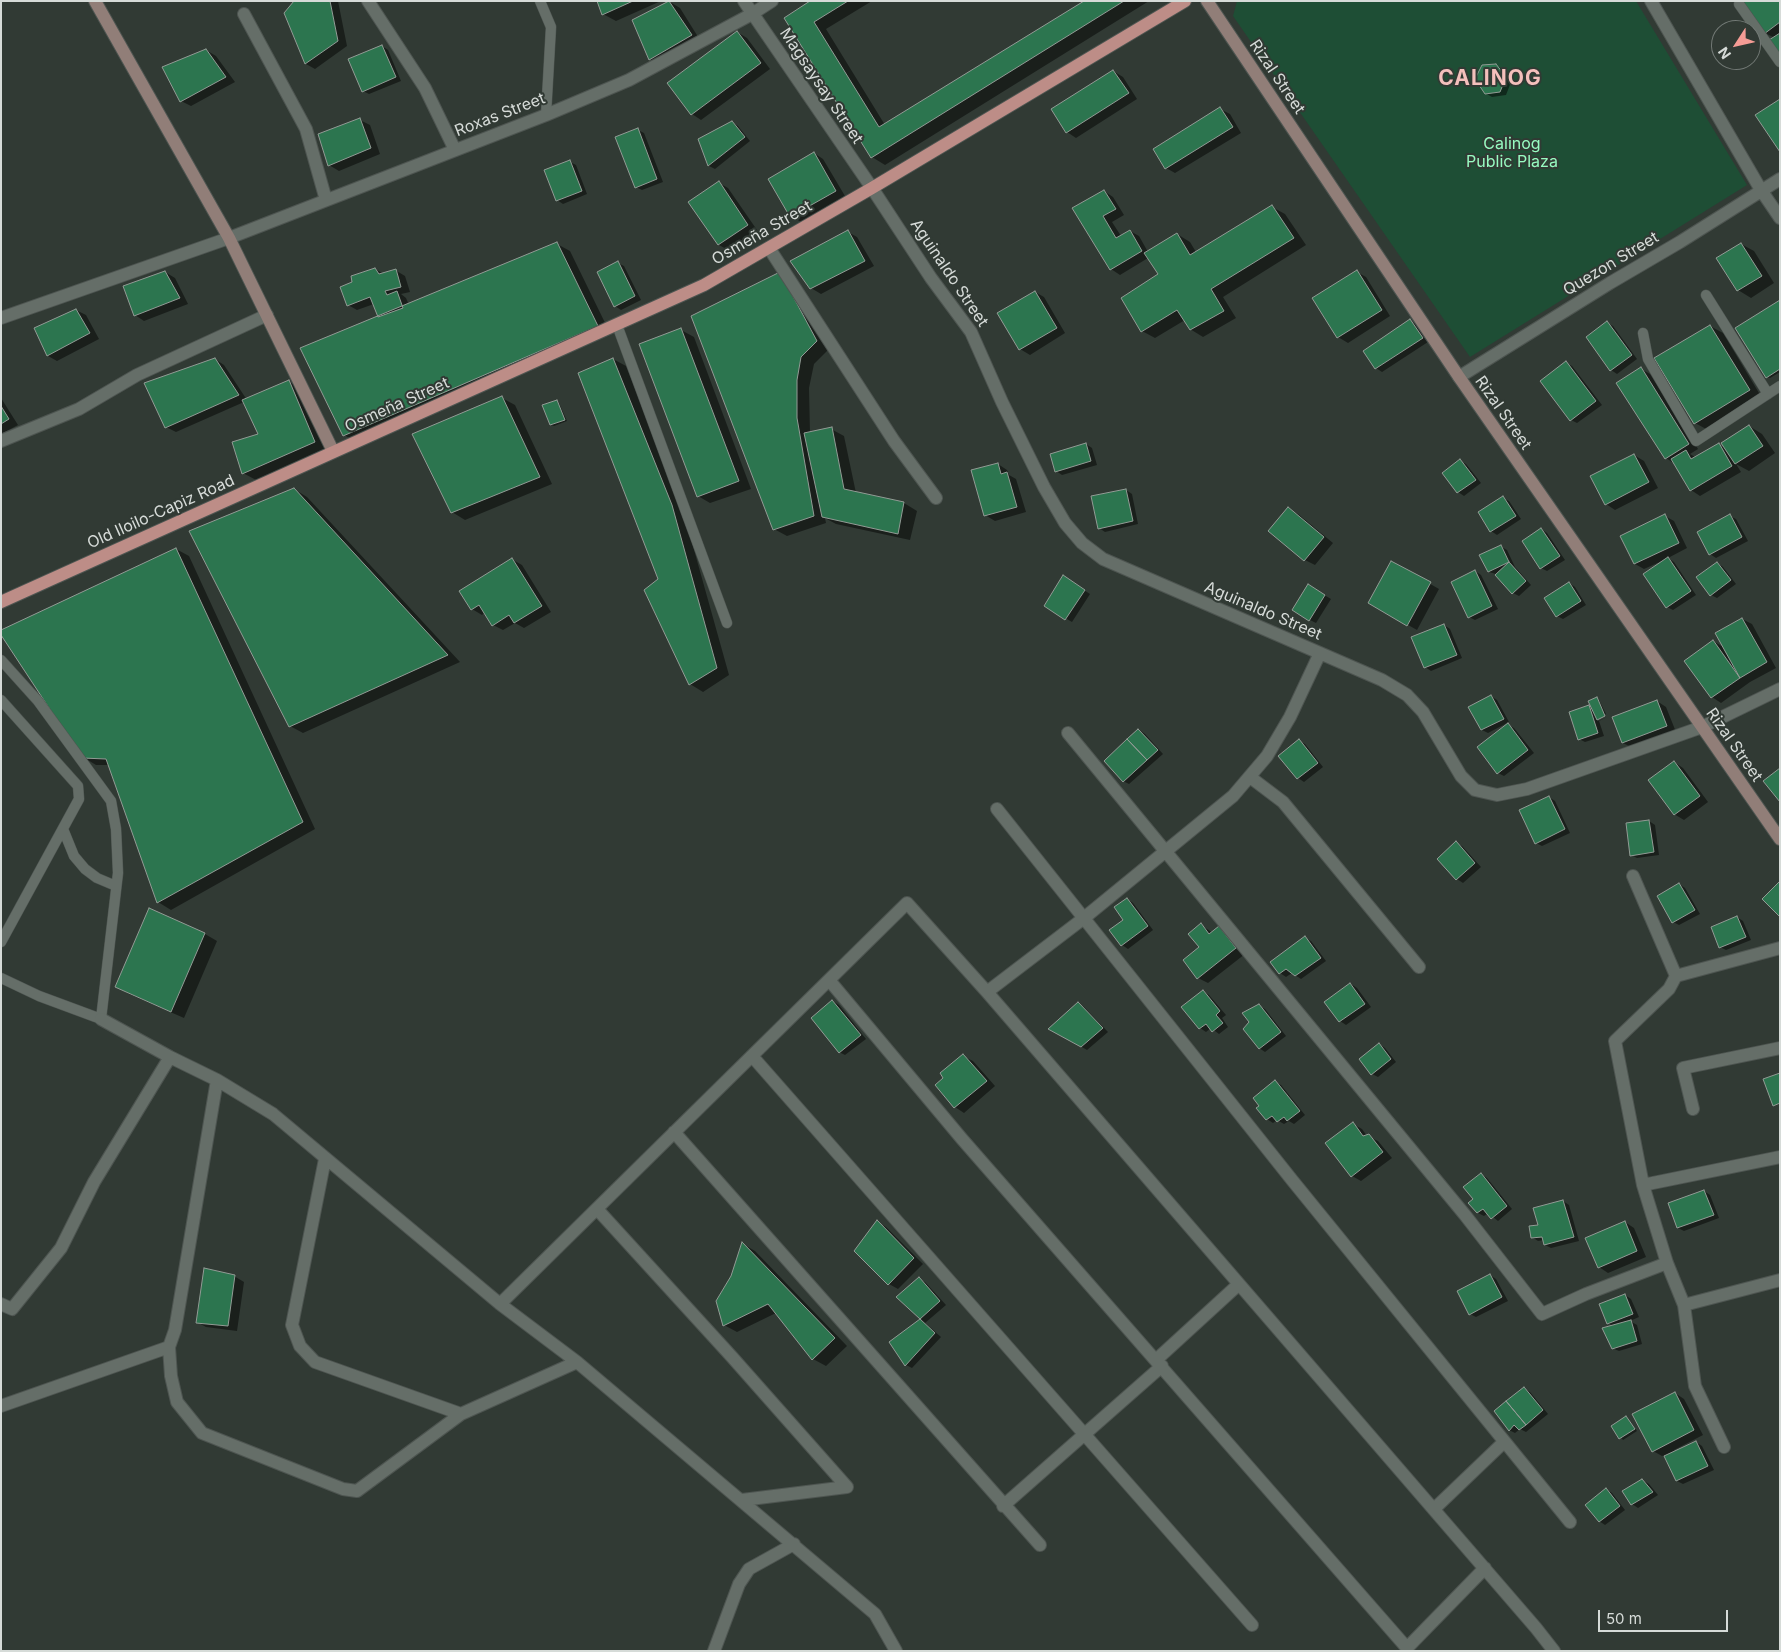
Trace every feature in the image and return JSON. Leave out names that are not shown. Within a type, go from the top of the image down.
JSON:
[{"type":"main road","name":"Osmeña Street","points":[[333,452],[704,285],[872,188],[1185,1]]},
{"type":"main road","name":"Old Iloilo-Capiz Road","points":[[1,602],[333,452]]},
{"type":"street","points":[[95,1],[229,238],[333,452]]},
{"type":"street","points":[[368,1],[425,88],[455,150]]},
{"type":"street","name":"Magsaysay Street","points":[[744,1],[872,188]]},
{"type":"street","name":"Roxas Street","points":[[1,318],[229,238],[546,115],[629,80],[752,14],[772,1]]},
{"type":"street","name":"Rizal Street","points":[[1207,1],[1459,377],[1780,838]]},
{"type":"street","points":[[1651,1],[1761,190],[1780,218]]},
{"type":"street","points":[[244,14],[306,129],[326,200]]},
{"type":"street","name":"Quezon Street","points":[[1459,377],[1780,179]]},
{"type":"street","name":"Aguinaldo Street","points":[[872,188],[931,278],[971,332],[1002,402],[1044,487],[1065,523],[1082,543],[1103,559],[1382,680],[1407,695],[1423,712],[1462,776],[1474,790],[1497,795],[1527,789],[1702,727],[1780,689]]},
{"type":"street","points":[[769,248],[894,441],[936,498]]},
{"type":"street","points":[[1,440],[79,409],[137,375],[267,316]]},
{"type":"street","points":[[987,992],[1084,918],[1233,796],[1267,756],[1290,718],[1320,653]]},
{"type":"street","points":[[1068,733],[1465,1215],[1542,1314],[1586,1294],[1667,1263]]},
{"type":"street","points":[[1250,776],[1283,802],[1419,967]]},
{"type":"street","points":[[996,809],[1298,1188],[1570,1522]]},
{"type":"street","points":[[1633,876],[1676,976]]},
{"type":"street","points":[[500,1304],[906,902],[987,992],[1485,1568],[1554,1651]]},
{"type":"street","points":[[1724,1447],[1694,1386],[1684,1305],[1667,1263],[1643,1185],[1615,1041],[1669,989],[1676,976],[1780,948]]},
{"type":"street","points":[[829,980],[962,1139],[1407,1648],[1485,1568]]},
{"type":"street","points":[[100,1020],[217,1080],[273,1114],[500,1304],[576,1362],[794,1544],[875,1614],[896,1651]]},
{"type":"street","points":[[1693,1109],[1684,1068],[1780,1048]]},
{"type":"street","points":[[752,1056],[1252,1625]]},
{"type":"street","points":[[1,1304],[12,1310],[61,1248],[94,1182],[170,1057]]},
{"type":"street","points":[[217,1080],[175,1330],[169,1348],[171,1376],[177,1402],[202,1433],[344,1489],[357,1491],[460,1414],[576,1362]]},
{"type":"street","points":[[674,1132],[1040,1545]]},
{"type":"street","points":[[1643,1185],[1780,1157]]},
{"type":"street","points":[[325,1159],[292,1325],[300,1346],[315,1362],[460,1414]]},
{"type":"street","points":[[597,1209],[848,1487],[742,1500]]},
{"type":"street","points":[[1684,1305],[1780,1280]]},
{"type":"street","points":[[1004,1506],[1084,1436],[1239,1284]]},
{"type":"street","points":[[1,1406],[169,1348]]},
{"type":"street","points":[[1434,1509],[1504,1442]]},
{"type":"street","points":[[714,1651],[739,1584],[749,1569],[794,1544]]},
{"type":"lane","points":[[540,1],[550,27],[546,115]]},
{"type":"lane","points":[[1739,4],[1780,62]]},
{"type":"lane","points":[[1706,294],[1768,394]]},
{"type":"lane","points":[[617,325],[727,624]]},
{"type":"lane","points":[[1643,333],[1648,359],[1696,441],[1780,386]]},
{"type":"lane","points":[[1,660],[38,701],[111,801],[116,829],[118,873],[100,1020],[38,996],[1,978]]},
{"type":"lane","points":[[1,700],[78,786],[79,799],[1,942]]},
{"type":"lane","points":[[63,829],[74,856],[85,869],[97,878],[116,886]]},
{"type":"green space","name":"Calinog Public Plaza","points":[[1237,1],[1636,1],[1747,185],[1470,357],[1233,16]]},
{"type":"building","points":[[294,1],[330,1],[338,41],[305,64],[284,13]]},
{"type":"building","points":[[597,1],[633,1],[602,15]]},
{"type":"building","points":[[669,1],[692,35],[649,60],[632,20]]},
{"type":"building","points":[[810,1],[848,1],[814,22],[879,127],[1084,1],[1124,1],[871,158],[784,18]]},
{"type":"building","points":[[1741,1],[1780,1],[1780,22],[1764,34],[1761,30],[1761,20],[1754,20]]},
{"type":"building","points":[[737,31],[761,63],[691,115],[667,83]]},
{"type":"building","points":[[1780,33],[1780,55],[1769,40]]},
{"type":"building","points":[[382,45],[396,77],[362,92],[348,59]]},
{"type":"building","points":[[206,49],[226,77],[180,102],[162,67]]},
{"type":"building","points":[[1496,64],[1506,77],[1500,92],[1485,94],[1475,79],[1482,65]]},
{"type":"building","points":[[1113,70],[1129,93],[1066,133],[1051,109]]},
{"type":"building","points":[[1780,99],[1780,152],[1755,115]]},
{"type":"building","points":[[1220,107],[1233,127],[1165,169],[1153,149]]},
{"type":"building","points":[[360,118],[371,148],[328,166],[318,134]]},
{"type":"building","points":[[732,121],[745,137],[708,166],[698,139]]},
{"type":"building","points":[[638,128],[657,179],[635,188],[615,137]]},
{"type":"building","points":[[814,152],[836,191],[790,217],[768,179]]},
{"type":"building","points":[[570,160],[582,191],[556,201],[544,170]]},
{"type":"building","points":[[719,181],[748,225],[718,245],[688,202]]},
{"type":"building","points":[[1104,190],[1116,209],[1103,216],[1116,238],[1130,230],[1142,251],[1110,270],[1072,208]]},
{"type":"building","points":[[1272,205],[1294,238],[1211,289],[1224,311],[1190,330],[1177,310],[1141,332],[1121,298],[1158,274],[1144,253],[1177,233],[1190,255]]},
{"type":"building","points":[[848,230],[865,261],[810,289],[790,261]]},
{"type":"building","points":[[557,242],[598,326],[343,436],[300,348]]},
{"type":"building","points":[[1741,243],[1762,276],[1737,291],[1716,258]]},
{"type":"building","points":[[618,261],[635,296],[614,307],[597,272]]},
{"type":"building","points":[[375,268],[379,274],[396,269],[401,287],[385,291],[387,295],[397,291],[403,308],[378,317],[370,297],[347,306],[340,287],[352,282],[351,276]]},
{"type":"building","points":[[1357,270],[1382,310],[1337,338],[1312,298]]},
{"type":"building","points":[[165,271],[180,298],[134,316],[123,286]]},
{"type":"building","points":[[780,272],[817,341],[801,357],[797,380],[797,418],[814,516],[773,530],[691,316]]},
{"type":"building","points":[[1035,291],[1057,328],[1019,350],[997,313]]},
{"type":"building","points":[[1780,300],[1780,369],[1766,378],[1735,328]]},
{"type":"building","points":[[76,309],[90,333],[47,356],[34,328]]},
{"type":"building","points":[[1410,319],[1423,338],[1375,369],[1363,351]]},
{"type":"building","points":[[1607,321],[1632,355],[1610,371],[1586,337]]},
{"type":"building","points":[[1710,325],[1750,390],[1694,424],[1654,358]]},
{"type":"building","points":[[681,328],[739,481],[697,497],[639,344]]},
{"type":"building","points":[[215,358],[239,395],[165,428],[144,383]]},
{"type":"building","points":[[613,358],[672,505],[717,668],[689,685],[644,590],[658,579],[578,373]]},
{"type":"building","points":[[1566,361],[1596,401],[1570,421],[1540,381]]},
{"type":"building","points":[[1641,367],[1689,444],[1665,459],[1616,383]]},
{"type":"building","points":[[289,380],[315,442],[242,474],[232,442],[258,434],[242,400]]},
{"type":"building","points":[[502,396],[540,477],[451,513],[412,434]]},
{"type":"building","points":[[557,400],[565,420],[550,425],[542,405]]},
{"type":"building","points":[[1,406],[9,419],[1,424]]},
{"type":"building","points":[[1749,425],[1763,446],[1735,464],[1721,443]]},
{"type":"building","points":[[832,427],[844,489],[904,502],[898,534],[822,517],[804,433]]},
{"type":"building","points":[[1086,443],[1091,461],[1055,472],[1050,454]]},
{"type":"building","points":[[1719,443],[1732,466],[1690,491],[1671,459],[1686,450],[1691,459]]},
{"type":"building","points":[[1634,454],[1649,482],[1605,505],[1590,476]]},
{"type":"building","points":[[1460,459],[1476,480],[1457,493],[1442,473]]},
{"type":"building","points":[[998,463],[1001,474],[1007,472],[1017,507],[984,516],[971,470]]},
{"type":"building","points":[[294,488],[448,655],[289,727],[189,531]]},
{"type":"building","points":[[1126,489],[1133,521],[1098,529],[1091,496]]},
{"type":"building","points":[[1503,496],[1516,516],[1490,532],[1478,512]]},
{"type":"building","points":[[1288,507],[1324,537],[1304,561],[1268,531]]},
{"type":"building","points":[[1665,514],[1679,543],[1634,564],[1620,536]]},
{"type":"building","points":[[1730,514],[1742,537],[1709,555],[1697,532]]},
{"type":"building","points":[[1541,528],[1560,556],[1540,569],[1522,541]]},
{"type":"building","points":[[1501,545],[1509,562],[1488,572],[1479,555]]},
{"type":"building","points":[[176,548],[303,822],[157,903],[106,759],[82,758],[1,635],[1,630]]},
{"type":"building","points":[[1668,557],[1691,591],[1666,608],[1643,574]]},
{"type":"building","points":[[512,558],[542,606],[514,623],[509,615],[492,626],[479,605],[471,610],[459,591]]},
{"type":"building","points":[[1391,561],[1431,582],[1407,626],[1368,603]]},
{"type":"building","points":[[1509,562],[1526,581],[1512,594],[1495,575]]},
{"type":"building","points":[[1717,562],[1731,580],[1710,596],[1696,577]]},
{"type":"building","points":[[1475,570],[1492,606],[1468,618],[1451,582]]},
{"type":"building","points":[[1063,575],[1085,590],[1065,620],[1044,606]]},
{"type":"building","points":[[1569,582],[1581,601],[1556,617],[1544,598]]},
{"type":"building","points":[[1308,584],[1325,595],[1309,621],[1292,610]]},
{"type":"building","points":[[1742,618],[1767,662],[1740,678],[1715,633]]},
{"type":"building","points":[[1444,624],[1457,655],[1424,668],[1411,637]]},
{"type":"building","points":[[1713,640],[1740,678],[1711,698],[1684,661]]},
{"type":"building","points":[[1491,695],[1504,719],[1481,730],[1468,707]]},
{"type":"building","points":[[1597,697],[1605,716],[1597,720],[1588,701]]},
{"type":"building","points":[[1657,700],[1667,726],[1622,743],[1612,717]]},
{"type":"building","points":[[1589,705],[1598,733],[1578,740],[1569,712]]},
{"type":"building","points":[[1508,723],[1528,750],[1497,774],[1477,747]]},
{"type":"building","points":[[1138,729],[1158,750],[1147,760],[1127,739]]},
{"type":"building","points":[[1127,739],[1147,760],[1123,782],[1104,761]]},
{"type":"building","points":[[1299,739],[1318,763],[1297,779],[1278,756]]},
{"type":"building","points":[[1674,761],[1700,796],[1674,815],[1648,780]]},
{"type":"building","points":[[1780,768],[1780,802],[1763,781]]},
{"type":"building","points":[[1549,796],[1565,829],[1535,844],[1519,810]]},
{"type":"building","points":[[1649,820],[1654,852],[1630,856],[1626,823]]},
{"type":"building","points":[[1456,841],[1475,863],[1456,880],[1437,859]]},
{"type":"building","points":[[1780,881],[1780,917],[1762,899]]},
{"type":"building","points":[[1679,883],[1695,910],[1672,923],[1657,896]]},
{"type":"building","points":[[1127,898],[1148,926],[1121,946],[1109,930],[1123,920],[1114,907]]},
{"type":"building","points":[[149,908],[205,933],[171,1012],[115,987]]},
{"type":"building","points":[[1737,916],[1746,937],[1719,948],[1711,927]]},
{"type":"building","points":[[1201,923],[1209,934],[1219,926],[1236,948],[1197,979],[1183,960],[1199,947],[1188,934]]},
{"type":"building","points":[[1305,936],[1321,958],[1295,976],[1286,969],[1279,974],[1270,962]]},
{"type":"building","points":[[1350,983],[1365,1004],[1339,1022],[1324,1002]]},
{"type":"building","points":[[1203,990],[1220,1011],[1216,1015],[1223,1023],[1212,1032],[1206,1024],[1199,1029],[1181,1007]]},
{"type":"building","points":[[832,1000],[861,1035],[839,1053],[811,1018]]},
{"type":"building","points":[[1078,1002],[1103,1028],[1081,1047],[1048,1029]]},
{"type":"building","points":[[1259,1004],[1281,1032],[1259,1049],[1243,1029],[1249,1022],[1242,1013]]},
{"type":"building","points":[[1379,1043],[1391,1059],[1371,1075],[1359,1059]]},
{"type":"building","points":[[963,1054],[987,1081],[954,1108],[935,1085],[943,1078],[940,1073]]},
{"type":"building","points":[[1780,1073],[1780,1103],[1773,1106],[1763,1079]]},
{"type":"building","points":[[1275,1080],[1300,1111],[1287,1121],[1284,1117],[1277,1122],[1272,1116],[1266,1120],[1256,1108],[1259,1106],[1253,1098]]},
{"type":"building","points":[[1353,1122],[1363,1136],[1369,1134],[1383,1152],[1351,1177],[1325,1143]]},
{"type":"building","points":[[1481,1173],[1507,1206],[1491,1219],[1483,1209],[1477,1213],[1468,1203],[1473,1199],[1463,1187]]},
{"type":"building","points":[[1704,1190],[1714,1215],[1677,1228],[1668,1203]]},
{"type":"building","points":[[1563,1200],[1574,1237],[1544,1245],[1542,1237],[1531,1238],[1529,1226],[1538,1225],[1533,1208]]},
{"type":"building","points":[[877,1220],[914,1258],[888,1285],[854,1251]]},
{"type":"building","points":[[1625,1221],[1637,1251],[1598,1268],[1585,1238]]},
{"type":"building","points":[[742,1242],[835,1338],[812,1360],[768,1304],[723,1326],[716,1301],[731,1276]]},
{"type":"building","points":[[204,1268],[235,1275],[228,1326],[196,1323]]},
{"type":"building","points":[[1490,1274],[1502,1297],[1469,1315],[1457,1291]]},
{"type":"building","points":[[919,1277],[940,1301],[920,1319],[896,1297]]},
{"type":"building","points":[[1625,1294],[1633,1314],[1607,1324],[1599,1304]]},
{"type":"building","points":[[920,1319],[935,1333],[905,1366],[889,1342]]},
{"type":"building","points":[[1631,1320],[1637,1341],[1612,1349],[1602,1328]]},
{"type":"building","points":[[1524,1387],[1543,1410],[1526,1425],[1506,1401]]},
{"type":"building","points":[[1675,1392],[1694,1430],[1652,1452],[1632,1414]]},
{"type":"building","points":[[1506,1401],[1526,1425],[1519,1430],[1514,1425],[1509,1431],[1494,1411]]},
{"type":"building","points":[[1626,1416],[1635,1429],[1619,1439],[1611,1426]]},
{"type":"building","points":[[1696,1441],[1708,1466],[1676,1481],[1664,1456]]},
{"type":"building","points":[[1642,1479],[1653,1492],[1631,1505],[1622,1491]]},
{"type":"building","points":[[1606,1488],[1620,1506],[1599,1522],[1585,1505]]},
{"type":"district","name":"CALINOG","points":[[1490,79]]}]
